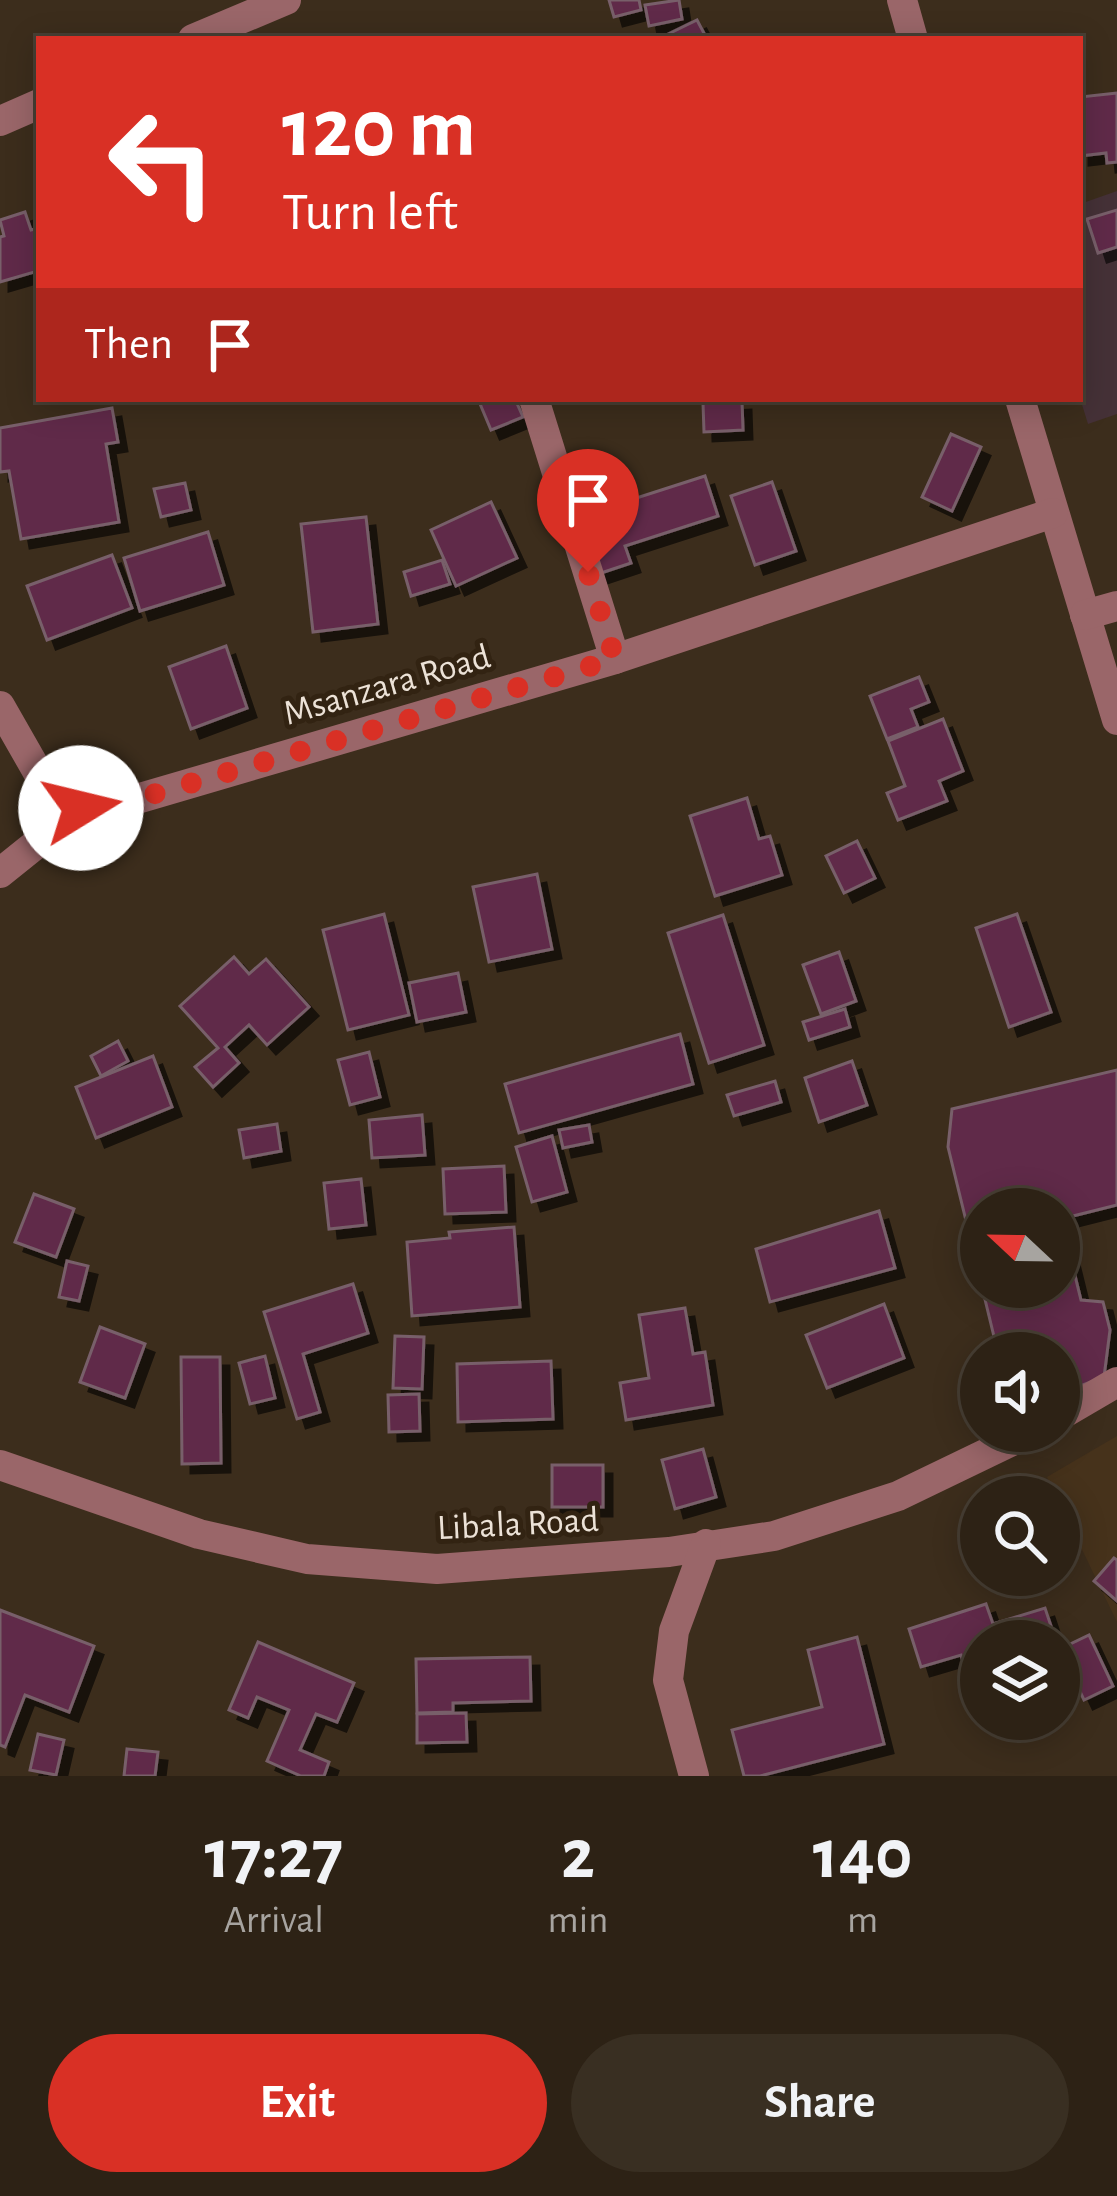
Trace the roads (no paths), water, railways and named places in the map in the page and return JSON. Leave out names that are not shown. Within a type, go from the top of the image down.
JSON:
[{"type":"street","points":[[201,36],[286,0]]},
{"type":"street","points":[[902,0],[913,36]]},
{"type":"street","points":[[0,121],[36,105]]},
{"type":"street","points":[[535,402],[615,659]]},
{"type":"street","points":[[1021,402],[1117,720]]},
{"type":"street","name":"Msanzara Road","points":[[81,808],[130,801],[615,659],[1053,513]]},
{"type":"street","points":[[1085,615],[1117,606]]},
{"type":"street","points":[[0,706],[48,790],[81,808],[0,873]]},
{"type":"street","points":[[1080,1404],[1117,1382]]},
{"type":"street","name":"Libala Road","points":[[0,1465],[199,1534],[307,1559],[460,1568],[669,1552],[774,1536],[898,1496],[989,1452]]},
{"type":"street","points":[[694,1776],[668,1680],[674,1631],[706,1544]]}]
